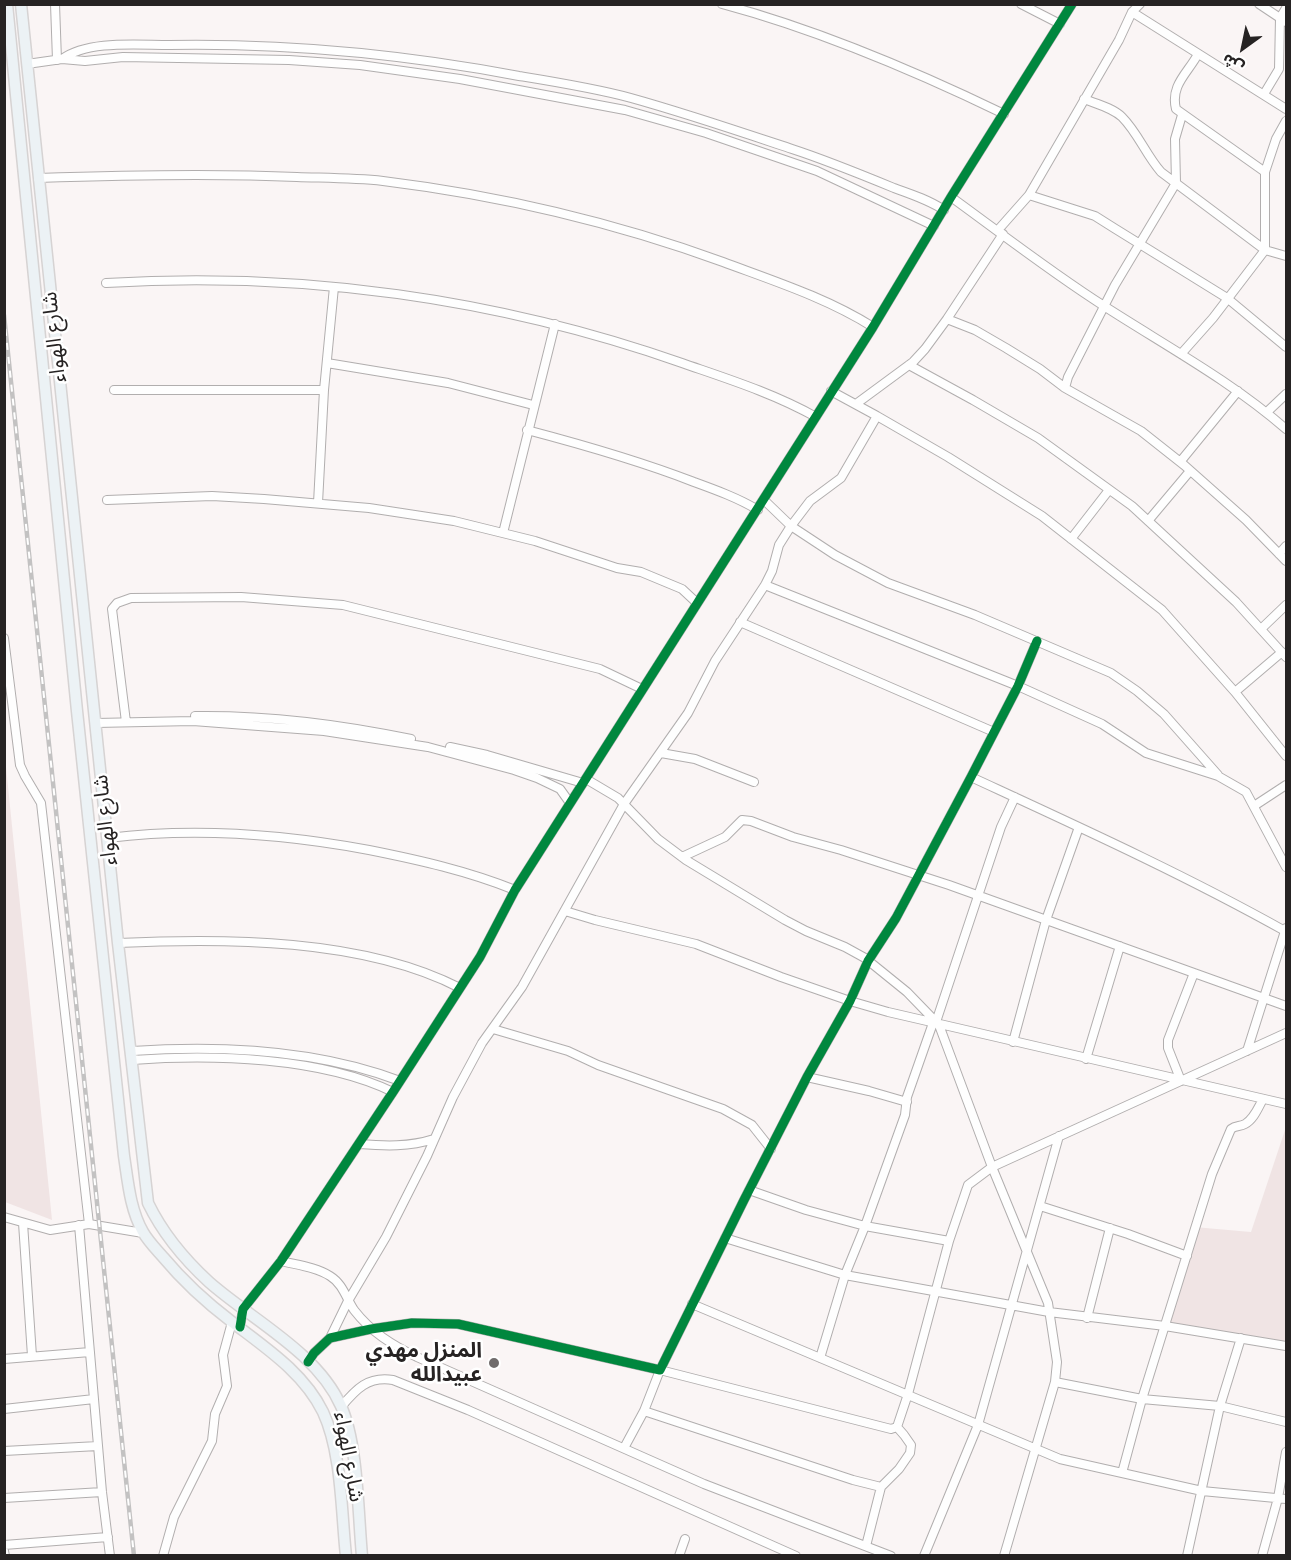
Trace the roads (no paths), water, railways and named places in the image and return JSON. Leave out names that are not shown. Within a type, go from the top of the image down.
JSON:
[{"type":"main road","name":"شارع الهواء","points":[[8,4],[77,711],[124,1156],[131,1200],[143,1233],[174,1271],[290,1368],[314,1395],[332,1436],[337,1462],[345,1556]]},
{"type":"main road","name":"شارع الهواء","points":[[21,4],[118,943],[148,1203],[165,1234],[183,1255],[209,1282],[308,1362],[322,1377],[341,1407],[353,1457],[362,1556]]},
{"type":"street","points":[[55,4],[60,60]]},
{"type":"street","points":[[722,4],[809,32],[899,66],[1004,114]]},
{"type":"street","points":[[1021,4],[1060,24]]},
{"type":"street","points":[[163,1556],[174,1517],[212,1442],[215,1414],[227,1386],[223,1355],[243,1309],[281,1261],[480,957],[515,890],[758,510],[1072,4]]},
{"type":"street","points":[[856,404],[909,365],[925,349],[947,319],[1000,232],[1029,195],[1119,40],[1132,12],[1140,4]]},
{"type":"street","points":[[1259,4],[1283,20]]},
{"type":"street","points":[[1264,94],[1279,69],[1283,20],[1287,8]]},
{"type":"street","points":[[1132,12],[1287,109]]},
{"type":"street","points":[[60,60],[81,49],[193,44],[362,52],[462,65],[629,98],[710,121],[822,159],[944,210]]},
{"type":"street","points":[[1198,54],[1176,88],[1173,100],[1176,109],[1265,172]]},
{"type":"street","points":[[27,64],[123,57],[289,60],[460,79],[625,110],[706,133],[817,171],[934,226]]},
{"type":"street","points":[[1084,99],[1112,110],[1122,117],[1161,172],[1265,250],[1287,256]]},
{"type":"street","points":[[1065,388],[1068,377],[1104,306],[1176,183],[1175,139],[1182,115]]},
{"type":"street","points":[[1181,354],[1213,318],[1265,250],[1265,172],[1276,139],[1287,121]]},
{"type":"street","points":[[38,178],[230,174],[383,181],[465,195],[559,214],[694,251],[794,288],[844,310],[873,327]]},
{"type":"street","points":[[1029,195],[1095,216],[1227,298],[1287,347]]},
{"type":"street","points":[[951,197],[1054,273],[1238,391],[1287,429]]},
{"type":"street","points":[[106,283],[205,280],[386,291],[440,299],[555,324],[648,351],[755,388],[816,417]]},
{"type":"street","points":[[318,503],[324,390],[334,287]]},
{"type":"street","points":[[947,319],[975,330],[1040,369],[1065,388],[1141,431],[1246,520],[1287,561]]},
{"type":"street","points":[[503,533],[555,324]]},
{"type":"street","points":[[327,363],[447,383],[533,405]]},
{"type":"street","points":[[909,365],[1038,438],[1148,521],[1236,602],[1284,654],[1236,692]]},
{"type":"street","points":[[114,390],[324,390]]},
{"type":"street","points":[[1180,462],[1238,391]]},
{"type":"street","points":[[831,392],[948,457],[1042,516],[1162,610],[1236,692],[1287,756]]},
{"type":"street","points":[[1267,412],[1287,394]]},
{"type":"street","points":[[308,1362],[330,1338],[348,1301],[386,1237],[453,1097],[479,1049],[522,987],[624,804],[688,713],[715,661],[765,585],[772,571],[779,545],[810,501],[841,478],[877,416]]},
{"type":"street","points":[[527,430],[658,468],[758,510]]},
{"type":"street","points":[[1148,521],[1190,471]]},
{"type":"street","points":[[1071,539],[1109,490]]},
{"type":"street","points":[[106,500],[212,496],[369,508],[443,520],[503,533],[617,568],[640,572],[682,589],[697,603]]},
{"type":"street","points":[[764,500],[791,526],[835,555],[888,583],[1037,641],[1111,673],[1164,714],[1218,776]]},
{"type":"street","points":[[1279,554],[1287,546]]},
{"type":"street","points":[[765,585],[1018,686],[1102,724],[1146,753],[1218,776],[1246,792],[1287,867]]},
{"type":"street","points":[[127,722],[112,609],[117,603],[131,598],[241,597],[344,605],[600,669],[642,689]]},
{"type":"street","points":[[1261,629],[1287,605]]},
{"type":"street","points":[[740,622],[994,732]]},
{"type":"street","points":[[4,638],[20,765],[41,803],[89,1224]]},
{"type":"street","points":[[624,1448],[644,1411],[660,1370],[749,1190],[807,1077],[850,1001],[868,961],[896,918],[971,777],[1018,686],[1037,641]]},
{"type":"street","points":[[127,722],[141,717],[200,716],[303,720],[361,728],[487,755],[585,781],[624,804],[658,839],[682,857],[785,920],[845,947],[868,961],[907,992],[936,1023],[1044,1292],[1049,1312],[1057,1362],[1055,1382],[1004,1556]]},
{"type":"street","points":[[96,723],[193,721],[324,731],[428,747],[537,778],[560,789],[570,803]]},
{"type":"street","points":[[661,753],[695,759],[754,782]]},
{"type":"street","points":[[971,777],[1079,827],[1286,929],[1246,1051]]},
{"type":"street","points":[[1254,806],[1287,785]]},
{"type":"street","points":[[820,1358],[845,1275],[905,1115],[907,1102],[979,896],[1000,827],[1015,797]]},
{"type":"street","points":[[682,857],[725,837],[742,820],[751,821],[793,837],[918,874],[1287,1006]]},
{"type":"street","points":[[1013,1042],[1046,920],[1079,827]]},
{"type":"street","points":[[108,838],[151,832],[200,832],[301,839],[409,858],[485,878],[515,890]]},
{"type":"street","points":[[565,911],[696,944],[850,1001],[1013,1042],[1287,1104]]},
{"type":"street","points":[[118,943],[209,941],[306,947],[402,966],[435,976],[460,988]]},
{"type":"street","points":[[1086,1059],[1120,946]]},
{"type":"street","points":[[1181,1081],[1168,1048],[1168,1040],[1194,973]]},
{"type":"street","points":[[493,1029],[568,1051],[597,1065],[723,1109],[752,1125],[771,1149]]},
{"type":"street","points":[[897,1427],[949,1241],[968,1185],[992,1167],[1287,1033]]},
{"type":"street","points":[[132,1056],[171,1048],[224,1049],[297,1056],[370,1070],[400,1081]]},
{"type":"street","points":[[132,1056],[257,1060],[296,1065],[349,1076],[374,1083],[393,1092]]},
{"type":"street","points":[[807,1077],[907,1102]]},
{"type":"street","points":[[1122,1473],[1142,1399],[1212,1174],[1231,1129],[1245,1125],[1254,1117],[1263,1099]]},
{"type":"street","points":[[924,1556],[978,1425],[1059,1136]]},
{"type":"street","points":[[359,1144],[399,1147],[434,1139]]},
{"type":"street","points":[[749,1190],[806,1210],[865,1226],[949,1241]]},
{"type":"street","points":[[1040,1206],[1110,1228],[1186,1256]]},
{"type":"street","points":[[4,1217],[50,1230],[89,1224],[143,1233]]},
{"type":"street","points":[[22,1223],[32,1356]]},
{"type":"street","points":[[79,1225],[102,1492],[110,1556]]},
{"type":"street","points":[[1087,1318],[1110,1228]]},
{"type":"street","points":[[725,1238],[845,1275],[1049,1312],[1165,1326],[1287,1346]]},
{"type":"street","points":[[281,1261],[329,1276],[344,1291],[348,1301],[371,1329],[417,1357],[704,1484],[891,1556]]},
{"type":"street","points":[[692,1304],[1060,1459],[1202,1491],[1282,1498]]},
{"type":"street","points":[[330,1338],[412,1323],[458,1324],[660,1370],[838,1417],[891,1429],[897,1427]]},
{"type":"street","points":[[1187,1556],[1220,1406],[1241,1338]]},
{"type":"street","points":[[4,1359],[90,1352]]},
{"type":"street","points":[[341,1407],[356,1390],[371,1380],[384,1378],[393,1380],[468,1410],[796,1556]]},
{"type":"street","points":[[1055,1382],[1142,1399],[1220,1406],[1287,1422]]},
{"type":"street","points":[[4,1409],[94,1400]]},
{"type":"street","points":[[644,1411],[853,1480],[881,1486]]},
{"type":"street","points":[[866,1546],[881,1486],[899,1469],[910,1453],[910,1445],[897,1427]]},
{"type":"street","points":[[4,1451],[98,1446]]},
{"type":"street","points":[[1264,1555],[1282,1498],[1287,1452]]},
{"type":"street","points":[[4,1498],[102,1492]]},
{"type":"street","points":[[4,1545],[108,1537]]},
{"type":"street","points":[[679,1556],[685,1539]]},
{"type":"street","points":[[4,1551],[5,1556]]},
{"type":"railway","points":[[4,315],[134,1556]]},
{"type":"place","name":"المنزل مهدي عبيدالله","points":[[494,1363]]}]
